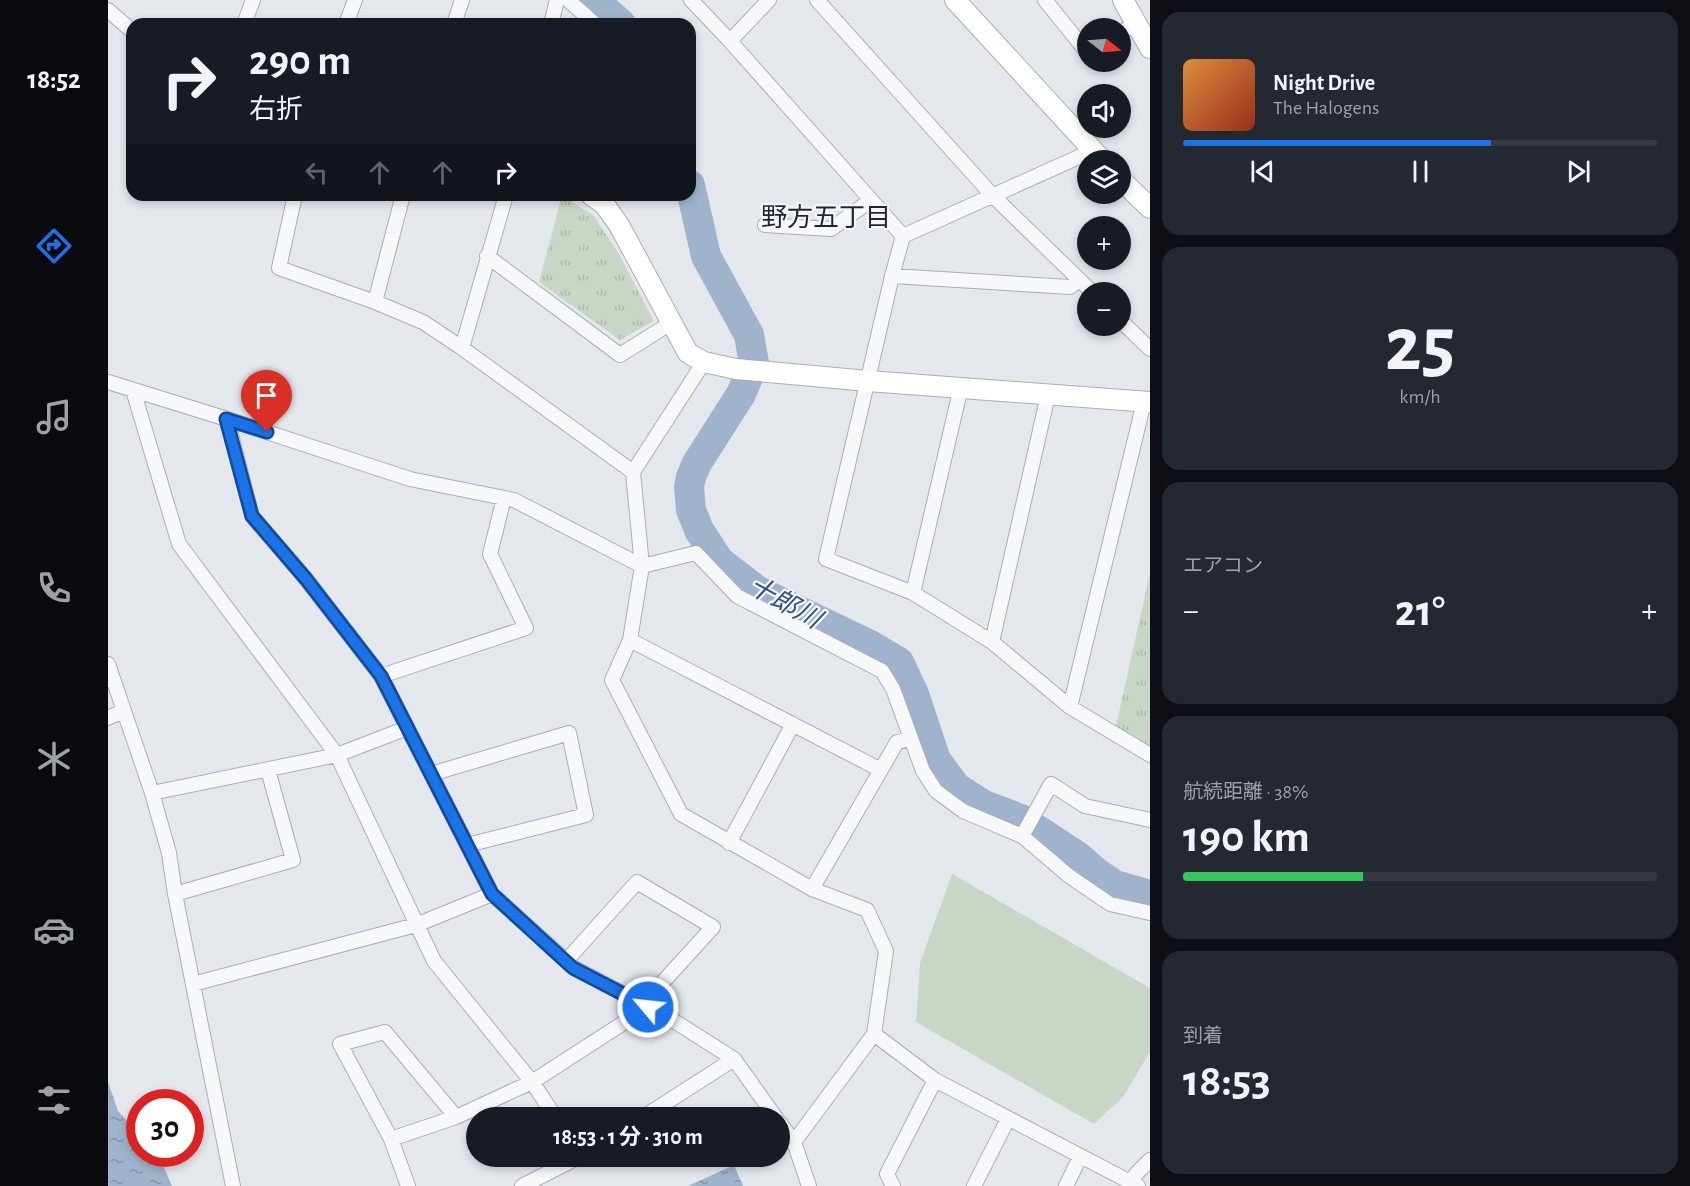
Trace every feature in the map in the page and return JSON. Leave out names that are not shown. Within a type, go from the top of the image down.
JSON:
[{"type":"street","points":[[111,0],[108,10],[126,26]]},
{"type":"street","points":[[246,18],[252,0]]},
{"type":"street","points":[[348,18],[355,0]]},
{"type":"street","points":[[456,18],[462,0]]},
{"type":"street","points":[[552,18],[557,0]]},
{"type":"street","points":[[568,0],[588,18]]},
{"type":"street","points":[[691,0],[903,236]]},
{"type":"street","points":[[730,41],[770,0]]},
{"type":"street","points":[[817,0],[993,196],[1079,280],[1070,286],[892,276]]},
{"type":"street","points":[[955,0],[1092,150]]},
{"type":"street","points":[[1045,0],[1077,40]]},
{"type":"street","points":[[1123,0],[1126,18]]},
{"type":"street","points":[[1131,31],[1150,48]]},
{"type":"street","points":[[903,236],[993,196],[1077,164]]},
{"type":"street","points":[[1131,190],[1150,208]]},
{"type":"street","points":[[765,225],[831,229],[871,200]]},
{"type":"street","points":[[294,201],[279,268],[375,302],[423,322],[633,472]]},
{"type":"street","points":[[375,302],[401,201]]},
{"type":"street","points":[[462,348],[504,201]]},
{"type":"street","points":[[603,201],[619,225],[688,353],[704,362],[736,369],[868,381],[1147,402],[1070,707]]},
{"type":"street","points":[[903,236],[826,559],[913,593],[992,642],[1070,707],[1150,755]]},
{"type":"street","points":[[487,256],[620,355],[671,323]]},
{"type":"street","points":[[1131,331],[1150,349]]},
{"type":"street","points":[[704,362],[633,472],[642,566],[630,640],[612,680],[681,814],[812,889],[867,910],[886,951],[874,1034],[794,1142]]},
{"type":"street","points":[[108,382],[410,479],[514,500],[642,566],[696,553],[737,596],[882,671],[894,688],[910,739],[923,771],[936,792],[963,811],[1022,836],[1068,876],[1110,904],[1150,913]]},
{"type":"street","points":[[913,593],[961,387]]},
{"type":"street","points":[[133,390],[179,544],[337,755],[434,961],[532,1082],[549,1107]]},
{"type":"street","points":[[992,642],[1048,395]]},
{"type":"street","points":[[226,419],[252,516],[306,579],[381,676],[492,894],[573,968],[671,1019],[734,1059],[768,1107]]},
{"type":"street","points":[[381,676],[526,628],[490,554],[504,498]]},
{"type":"street","points":[[630,640],[881,770]]},
{"type":"street","points":[[108,664],[152,793],[169,854],[233,1186]]},
{"type":"street","points":[[108,717],[123,711]]},
{"type":"street","points":[[729,843],[793,724]]},
{"type":"street","points":[[152,793],[337,755],[407,728]]},
{"type":"street","points":[[431,774],[569,733],[586,815],[467,845]]},
{"type":"street","points":[[812,889],[897,742],[910,739]]},
{"type":"street","points":[[175,894],[293,860],[268,770]]},
{"type":"street","points":[[1022,836],[1051,784],[1085,806],[1150,820]]},
{"type":"street","points":[[391,1139],[456,1117],[532,1082],[648,1007],[652,994],[713,927],[637,882],[566,961]]},
{"type":"street","points":[[193,984],[416,925],[492,894]]},
{"type":"street","points":[[408,1186],[391,1139],[340,1044],[385,1032],[456,1117]]},
{"type":"street","points":[[874,1034],[935,1080],[1134,1184],[1137,1173],[1150,1160]]},
{"type":"street","points":[[659,1107],[734,1059]]},
{"type":"street","points":[[893,1186],[887,1174],[935,1080]]},
{"type":"street","points":[[974,1186],[1008,1119]]},
{"type":"street","points":[[790,1137],[794,1142],[809,1186]]},
{"type":"street","points":[[1066,1186],[1080,1157]]},
{"type":"street","points":[[522,1186],[559,1167]]},
{"type":"green space","points":[[560,201],[571,201],[594,216],[620,256],[654,321],[620,340],[539,282]]},
{"type":"green space","points":[[1150,573],[1150,746],[1116,726]]},
{"type":"green space","points":[[952,874],[1150,988],[1150,1052],[1123,1097],[1094,1124],[916,1022],[920,963]]},
{"type":"water","points":[[108,1082],[118,1111],[126,1120],[126,1167],[164,1167],[172,1186],[108,1186]]},
{"type":"water","points":[[730,1167],[735,1167],[743,1186],[688,1186]]},
{"type":"waterway","name":"十郎川","points":[[594,0],[614,18]]},
{"type":"waterway","name":"十郎川","points":[[694,201],[706,256],[749,335],[754,363],[741,394],[697,463],[689,487],[691,510],[699,530],[719,561],[758,591],[870,645],[899,662],[914,694],[936,760],[956,787],[984,805],[1021,819],[1076,855],[1115,885],[1150,895]]},
{"type":"district","name":"野方五丁目","points":[[826,217]]},
{"type":"route","points":[[267,432],[226,419],[252,516],[306,579],[381,676],[492,894],[573,968],[648,1007]]}]
